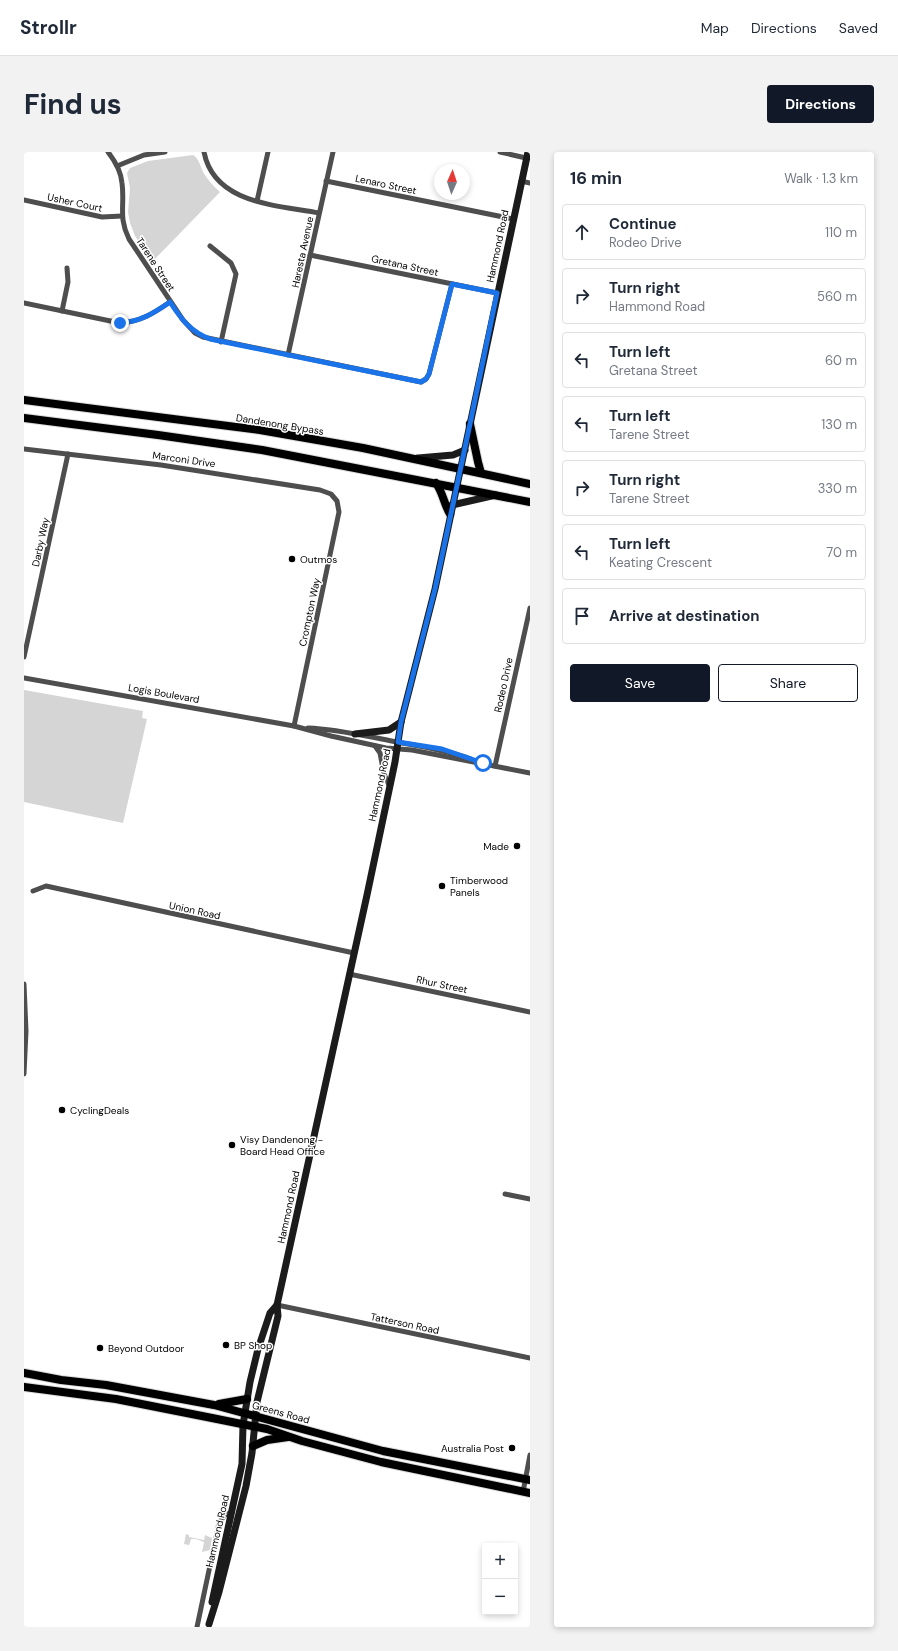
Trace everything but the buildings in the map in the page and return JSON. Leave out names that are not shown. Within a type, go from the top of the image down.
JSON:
[{"type":"main road","name":"Hammond Road","points":[[209,1625],[223,1579],[246,1486],[253,1446],[254,1427],[259,1396],[278,1316],[276,1306],[390,785],[401,722],[435,589],[527,155]]},
{"type":"main road","name":"Dandenong Bypass","points":[[24,400],[260,430],[410,458],[530,484]]},
{"type":"main road","points":[[24,418],[158,434],[262,450],[530,502]]},
{"type":"main road","points":[[470,424],[478,462],[482,473]]},
{"type":"main road","points":[[410,458],[453,455],[465,450]]},
{"type":"main road","points":[[436,483],[445,506],[450,514]]},
{"type":"main road","points":[[452,505],[496,495]]},
{"type":"main road","points":[[355,734],[389,730],[401,722]]},
{"type":"main road","name":"Hammond Road","points":[[209,1625],[214,1593],[242,1464],[243,1425],[247,1399],[258,1349],[270,1313],[276,1306]]},
{"type":"main road","name":"Greens Road","points":[[24,1373],[214,1405],[256,1415],[371,1448],[528,1479]]},
{"type":"main road","name":"Greens Road","points":[[24,1386],[140,1404],[254,1427],[394,1464],[527,1492]]},
{"type":"main road","points":[[214,1405],[247,1399]]},
{"type":"main road","points":[[253,1446],[267,1440],[291,1437]]},
{"type":"main road","points":[[394,1464],[396,1453]]},
{"type":"street","name":"Tarene Street","points":[[108,152],[117,166],[122,185],[123,225],[129,239],[183,320],[195,332],[210,339],[418,382],[424,381],[429,374],[452,284]]},
{"type":"street","points":[[117,166],[144,155],[165,152]]},
{"type":"street","points":[[204,152],[212,174],[224,187],[239,196],[319,213]]},
{"type":"street","points":[[257,201],[268,152]]},
{"type":"street","name":"Haresta Avenue","points":[[288,355],[332,152]]},
{"type":"street","points":[[500,152],[527,155]]},
{"type":"street","name":"Lenaro Street","points":[[326,181],[513,219]]},
{"type":"street","points":[[521,181],[530,183]]},
{"type":"street","name":"Usher Court","points":[[24,200],[102,217],[122,216]]},
{"type":"street","points":[[210,246],[231,263],[236,274],[221,342]]},
{"type":"street","name":"Gretana Street","points":[[310,255],[497,293]]},
{"type":"street","points":[[62,311],[68,282],[68,268]]},
{"type":"street","points":[[24,303],[113,322],[128,322],[150,315],[170,302]]},
{"type":"street","name":"Marconi Drive","points":[[24,449],[162,464],[293,485],[320,490],[331,494],[338,501]]},
{"type":"street","name":"Darby Way","points":[[24,657],[68,454]]},
{"type":"street","name":"Crompton Way","points":[[294,726],[339,512],[338,501]]},
{"type":"street","name":"Rodeo Drive","points":[[495,766],[530,608]]},
{"type":"street","name":"Logis Boulevard","points":[[24,678],[300,727],[331,729],[397,745]]},
{"type":"street","name":"Logis Boulevard","points":[[300,727],[331,736],[374,745],[397,745]]},
{"type":"street","points":[[374,745],[380,753],[384,774],[390,785]]},
{"type":"street","points":[[397,745],[412,750],[530,773]]},
{"type":"street","name":"Union Road","points":[[33,891],[46,886],[354,953]]},
{"type":"street","name":"Rhur Street","points":[[349,974],[530,1012]]},
{"type":"street","points":[[24,984],[26,1031],[24,1074]]},
{"type":"street","points":[[505,1194],[530,1199]]},
{"type":"street","name":"Tatterson Road","points":[[276,1306],[530,1358]]},
{"type":"street","points":[[527,1492],[530,1455]]},
{"type":"street","points":[[197,1627],[219,1523],[225,1515],[232,1512]]},
{"type":"shaded area","points":[[193,155],[198,160],[207,178],[220,192],[152,262],[135,236],[130,223],[128,212],[130,188],[127,173],[130,168],[148,161]]},
{"type":"shaded area","points":[[24,690],[143,711],[142,718],[147,719],[123,823],[24,802]]},
{"type":"shaded area","points":[[186,1534],[189,1535],[189,1537],[204,1540],[205,1535],[212,1538],[210,1550],[202,1552],[204,1542],[196,1539],[191,1539],[188,1549],[189,1545],[184,1544]]},
{"type":"place","name":"Outmos","points":[[292,559]]},
{"type":"place","name":"Made","points":[[517,846]]},
{"type":"place","name":"Timberwood Panels","points":[[442,886]]},
{"type":"place","name":"CyclingDeals","points":[[62,1110]]},
{"type":"place","name":"Visy Dandenong - Board Head Office","points":[[232,1145]]},
{"type":"place","name":"BP Shop","points":[[226,1345]]},
{"type":"place","name":"Beyond Outdoor","points":[[100,1348]]},
{"type":"place","name":"Australia Post","points":[[512,1448]]},
{"type":"route","points":[[120,323],[136,321],[150,315],[170,302],[188,326],[203,337],[421,382],[428,377],[429,374],[452,284],[497,293],[435,589],[401,722],[398,742],[412,743],[442,749],[483,763]]}]
